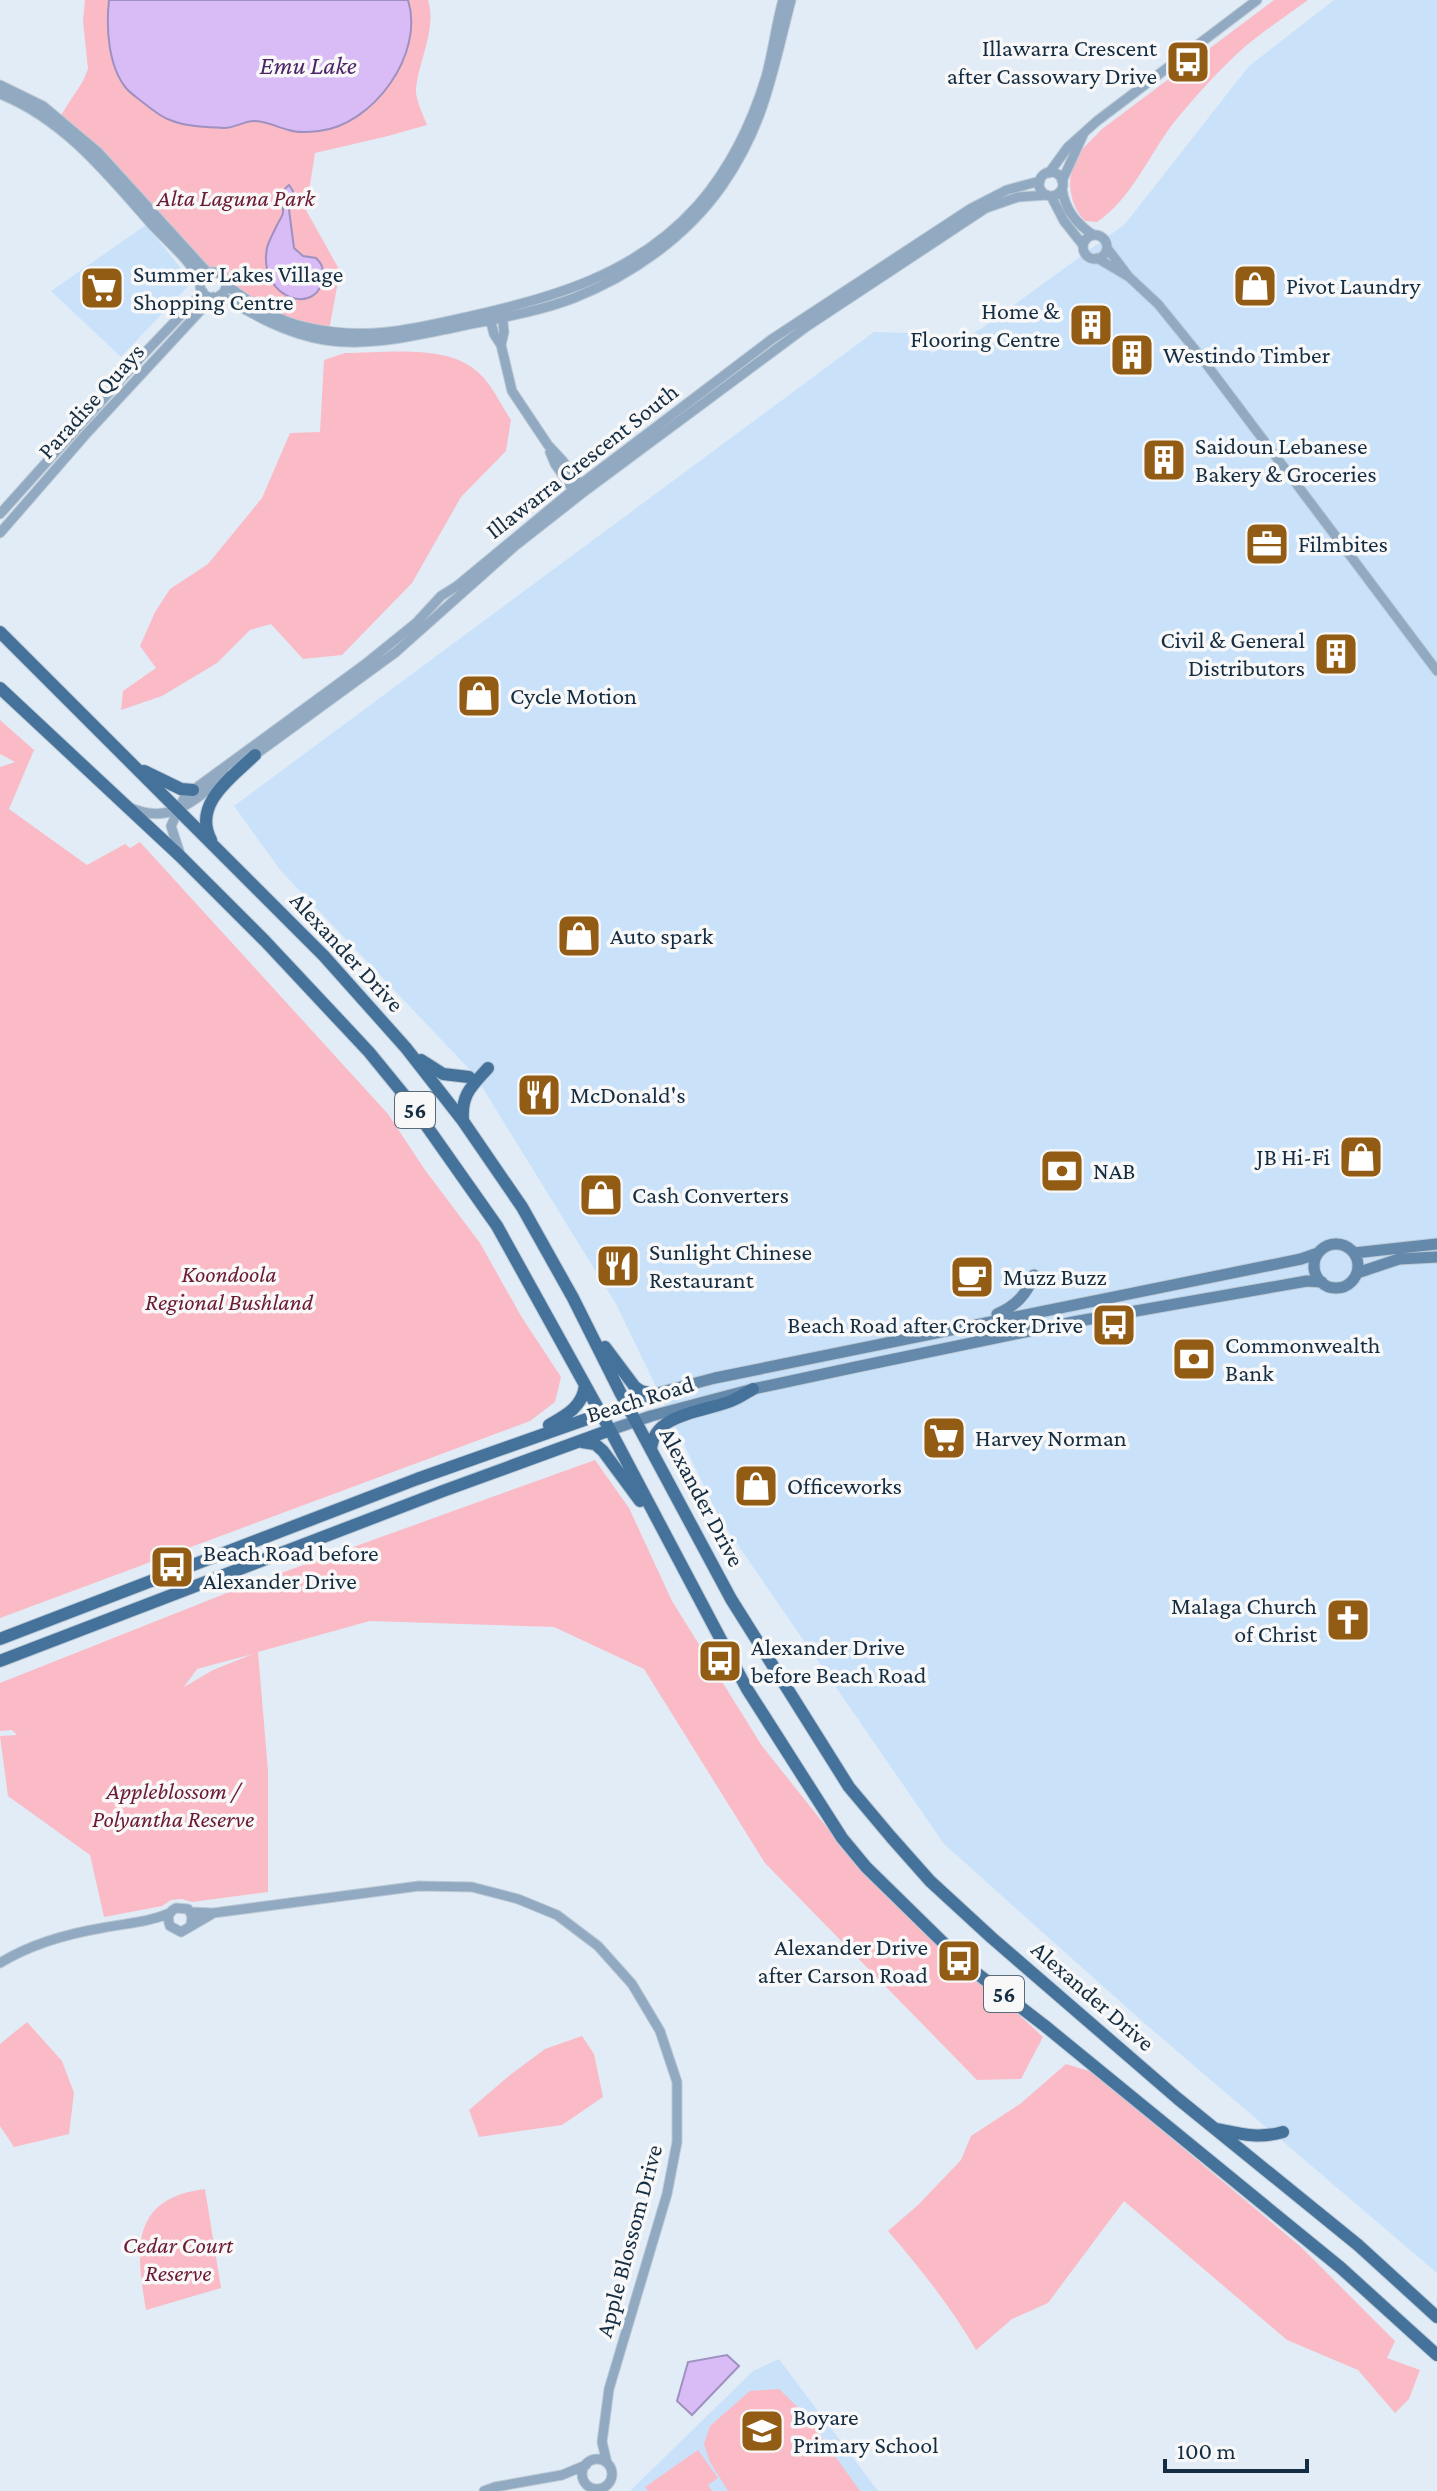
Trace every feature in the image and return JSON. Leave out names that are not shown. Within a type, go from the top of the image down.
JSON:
[{"type":"main road","name":"Alexander Drive","points":[[0,632],[324,956],[406,1048],[463,1121],[522,1207],[731,1599],[857,1797],[930,1881],[992,1938],[1214,2129],[1358,2245],[1437,2317]]},
{"type":"main road","name":"Alexander Drive","points":[[0,688],[181,857],[301,978],[409,1101],[497,1226],[610,1430],[747,1689],[842,1838],[866,1867],[966,1965],[1341,2268],[1437,2355]]},
{"type":"main road","points":[[216,850],[205,829],[207,808],[216,793],[255,755]]},
{"type":"main road","points":[[125,758],[152,777],[181,789],[193,790]]},
{"type":"main road","points":[[406,1048],[436,1072],[452,1077],[469,1077]]},
{"type":"main road","points":[[463,1121],[464,1097],[488,1068]]},
{"type":"main road","points":[[1336,1244],[1349,1248],[1354,1253],[1357,1273],[1342,1287],[1327,1286],[1314,1268],[1318,1253],[1336,1244]]},
{"type":"main road","points":[[1354,1253],[1437,1244]]},
{"type":"main road","name":"Beach Road","points":[[0,1639],[485,1454],[654,1394],[715,1378],[1301,1259],[1318,1253]]},
{"type":"main road","points":[[1357,1273],[1399,1259],[1437,1257]]},
{"type":"main road","points":[[962,1326],[1013,1306],[1029,1289],[1034,1275]]},
{"type":"main road","name":"Beach Road","points":[[0,1661],[443,1491],[637,1421],[753,1389],[1073,1322],[1307,1281],[1322,1282]]},
{"type":"main road","points":[[573,1298],[591,1320],[622,1371],[641,1391],[654,1394]]},
{"type":"main road","points":[[810,1358],[819,1363],[848,1358],[861,1361],[866,1366]]},
{"type":"main road","points":[[485,1454],[503,1442],[548,1426],[568,1415],[582,1400],[585,1385]]},
{"type":"main road","points":[[651,1450],[655,1433],[665,1424],[731,1401],[753,1389]]},
{"type":"main road","points":[[578,1442],[595,1444],[603,1451],[671,1546]]},
{"type":"main road","points":[[1214,2129],[1260,2137],[1283,2132]]},
{"type":"street","points":[[0,85],[43,106],[98,152],[175,243],[209,292],[291,332],[329,341],[391,341],[489,317],[561,294],[621,266],[665,236],[697,206],[737,150],[765,77],[783,0]]},
{"type":"street","points":[[502,313],[572,298],[608,282],[668,244],[690,222],[720,189],[756,128],[791,0]]},
{"type":"street","points":[[1129,277],[1086,255],[1083,245],[1049,196],[1041,191],[1040,181],[1068,147],[1110,111],[1257,0]]},
{"type":"street","points":[[0,94],[30,108],[71,138],[208,273],[221,275],[226,285],[268,314],[304,327],[368,335],[489,317]]},
{"type":"street","points":[[1049,196],[1057,194],[1083,135]]},
{"type":"street","points":[[1049,173],[1055,173],[1062,185],[1065,205],[1073,217],[1093,235],[1103,238],[1129,277],[1158,304],[1201,357],[1437,671]]},
{"type":"street","name":"Illawarra Crescent South","points":[[177,811],[185,796],[364,665],[416,623],[441,596],[786,331],[970,209],[1007,190],[1040,181]]},
{"type":"street","name":"Illawarra Crescent South","points":[[177,811],[396,652],[579,491],[806,327],[975,214],[1004,201],[1049,196]]},
{"type":"street","points":[[1083,245],[1086,238],[1093,235]]},
{"type":"street","points":[[1097,258],[1107,248]]},
{"type":"street","points":[[208,273],[209,292]]},
{"type":"street","points":[[209,292],[226,285]]},
{"type":"street","name":"Paradise Quays","points":[[0,514],[140,358],[209,292]]},
{"type":"street","name":"Paradise Quays","points":[[0,533],[149,367],[209,292]]},
{"type":"street","points":[[501,345],[504,332],[502,313]]},
{"type":"street","points":[[489,317],[501,345],[512,391],[548,445],[562,460],[579,491]]},
{"type":"street","points":[[140,358],[149,367]]},
{"type":"street","points":[[125,805],[157,815],[177,811],[171,829],[181,857]]},
{"type":"street","name":"Apple Blossom Drive","points":[[191,1912],[213,1913],[419,1886],[472,1887],[518,1899],[557,1915],[598,1946],[632,1984],[660,2031],[677,2082],[677,2142],[667,2194],[609,2389],[602,2442],[607,2463]]},
{"type":"street","points":[[0,1963],[50,1940],[102,1928],[149,1922],[180,1907],[191,1912],[191,1924],[181,1932],[170,1926],[149,1922]]},
{"type":"street","points":[[170,1913],[170,1926]]},
{"type":"street","name":"Apple Blossom Drive","points":[[191,1924],[213,1913]]},
{"type":"street","name":"Apple Blossom Drive","points":[[588,2463],[602,2442]]},
{"type":"street","points":[[484,2491],[562,2475],[603,2460],[612,2473],[608,2488],[599,2489],[562,2475]]},
{"type":"street","points":[[588,2463],[582,2474],[589,2487]]},
{"type":"shaded area","points":[[1334,0],[1437,0],[1437,2273],[1143,2022],[944,1844],[720,1519],[616,1304],[474,1074],[281,871],[234,806],[874,332],[910,333],[932,353],[981,329],[1125,224],[1249,66]]},
{"type":"shaded area","points":[[146,225],[192,282],[121,357],[51,291]]},
{"type":"shaded area","name":"Boyare Primary School","points":[[779,2359],[878,2491],[630,2491],[753,2371]]},
{"type":"green space","name":"Alta Laguna Park","points":[[85,0],[109,0],[110,46],[126,88],[229,128],[251,121],[271,123],[290,131],[318,132],[410,6],[408,0],[428,0],[429,33],[416,88],[427,125],[315,153],[306,210],[340,271],[329,330],[262,309],[247,300],[227,279],[208,273],[59,118],[88,69],[83,21]]},
{"type":"green space","points":[[1274,0],[1308,0],[1255,38],[1221,69],[1172,125],[1120,202],[1097,222],[1085,221],[1075,206],[1070,189],[1075,162],[1084,147],[1102,129]]},
{"type":"green space","points":[[345,353],[434,353],[466,364],[488,383],[511,420],[506,451],[461,497],[412,583],[342,655],[303,659],[271,624],[250,630],[217,663],[162,696],[121,710],[123,691],[156,668],[140,646],[155,612],[170,589],[208,564],[262,498],[290,433],[320,432],[324,360]]},
{"type":"green space","name":"Koondoola Regional Bushland","points":[[0,720],[34,750],[9,809],[87,865],[125,844],[130,848],[140,842],[388,1114],[480,1243],[521,1316],[561,1377],[555,1402],[530,1421],[0,1618],[0,767],[15,762],[0,754]]},
{"type":"green space","name":"Appleblossom / Polyantha Reserve","points":[[595,1460],[629,1508],[672,1601],[762,1746],[856,1864],[1043,2037],[1021,2079],[977,2080],[765,1863],[644,1669],[554,1627],[370,1621],[258,1652],[268,1771],[268,1892],[192,1902],[171,1900],[162,1906],[104,1917],[90,1855],[8,1796],[0,1736],[17,1735],[12,1730],[0,1731],[0,1683],[242,1587]],"holes":[[[253,1654],[213,1670],[184,1687],[197,1669]]]},
{"type":"green space","points":[[27,2022],[62,2061],[74,2093],[69,2134],[14,2147],[0,2126],[0,2044]]},
{"type":"green space","points":[[582,2036],[594,2054],[603,2097],[562,2125],[479,2137],[469,2110],[545,2049]]},
{"type":"green space","points":[[1066,2064],[1092,2072],[1301,2247],[1395,2341],[1387,2358],[1420,2370],[1409,2399],[1395,2413],[1358,2370],[1287,2340],[1124,2201],[1048,2303],[1012,2319],[976,2350],[935,2289],[888,2231],[961,2160],[971,2136],[1020,2104]]},
{"type":"green space","name":"Cedar Court Reserve","points":[[205,2189],[221,2288],[146,2310],[140,2248],[150,2216],[162,2203],[180,2194]]},
{"type":"green space","name":"Boyare Primary School","points":[[779,2389],[805,2414],[860,2491],[728,2491],[710,2462],[704,2444],[710,2426],[750,2391]]},
{"type":"green space","points":[[698,2450],[718,2478],[708,2485],[712,2491],[648,2491],[645,2487]]},
{"type":"water","name":"Emu Lake","points":[[109,0],[408,0],[411,21],[409,42],[402,64],[390,84],[358,116],[339,126],[304,132],[254,121],[228,128],[204,127],[163,117],[126,88],[112,58]]},
{"type":"water","points":[[289,185],[293,191],[289,210],[294,248],[303,256],[316,258],[323,271],[320,288],[312,296],[302,299],[280,291],[271,281],[266,266],[267,248],[283,214],[282,195]]},
{"type":"water","points":[[727,2355],[739,2366],[692,2415],[677,2401],[688,2362]]},
{"type":"place","name":"Illawarra Crescent after Cassowary Drive","points":[[1188,62]]},
{"type":"place","name":"Pivot Laundry","points":[[1255,286]]},
{"type":"place","name":"Summer Lakes Village Shopping Centre","points":[[102,288]]},
{"type":"place","name":"Home & Flooring Centre","points":[[1091,325]]},
{"type":"place","name":"Westindo Timber","points":[[1132,355]]},
{"type":"place","name":"Saidoun Lebanese Bakery & Groceries","points":[[1164,460]]},
{"type":"place","name":"Filmbites","points":[[1267,544]]},
{"type":"place","name":"Civil & General Distributors","points":[[1336,654]]},
{"type":"place","name":"Cycle Motion","points":[[479,696]]},
{"type":"place","name":"Auto spark","points":[[579,936]]},
{"type":"place","name":"McDonald's","points":[[539,1095]]},
{"type":"place","name":"JB Hi-Fi","points":[[1361,1157]]},
{"type":"place","name":"NAB","points":[[1062,1171]]},
{"type":"place","name":"Cash Converters","points":[[601,1195]]},
{"type":"place","name":"Sunlight Chinese Restaurant","points":[[618,1266]]},
{"type":"place","name":"Muzz Buzz","points":[[972,1277]]},
{"type":"place","name":"Beach Road after Crocker Drive","points":[[1114,1325]]},
{"type":"place","name":"Commonwealth Bank","points":[[1194,1359]]},
{"type":"place","name":"Harvey Norman","points":[[944,1438]]},
{"type":"place","name":"Officeworks","points":[[756,1486]]},
{"type":"place","name":"Beach Road before Alexander Drive","points":[[172,1567]]},
{"type":"place","name":"Malaga Church of Christ","points":[[1348,1620]]},
{"type":"place","name":"Alexander Drive before Beach Road","points":[[720,1661]]},
{"type":"place","name":"Alexander Drive after Carson Road","points":[[959,1961]]},
{"type":"place","name":"Boyare Primary School","points":[[762,2431]]}]
